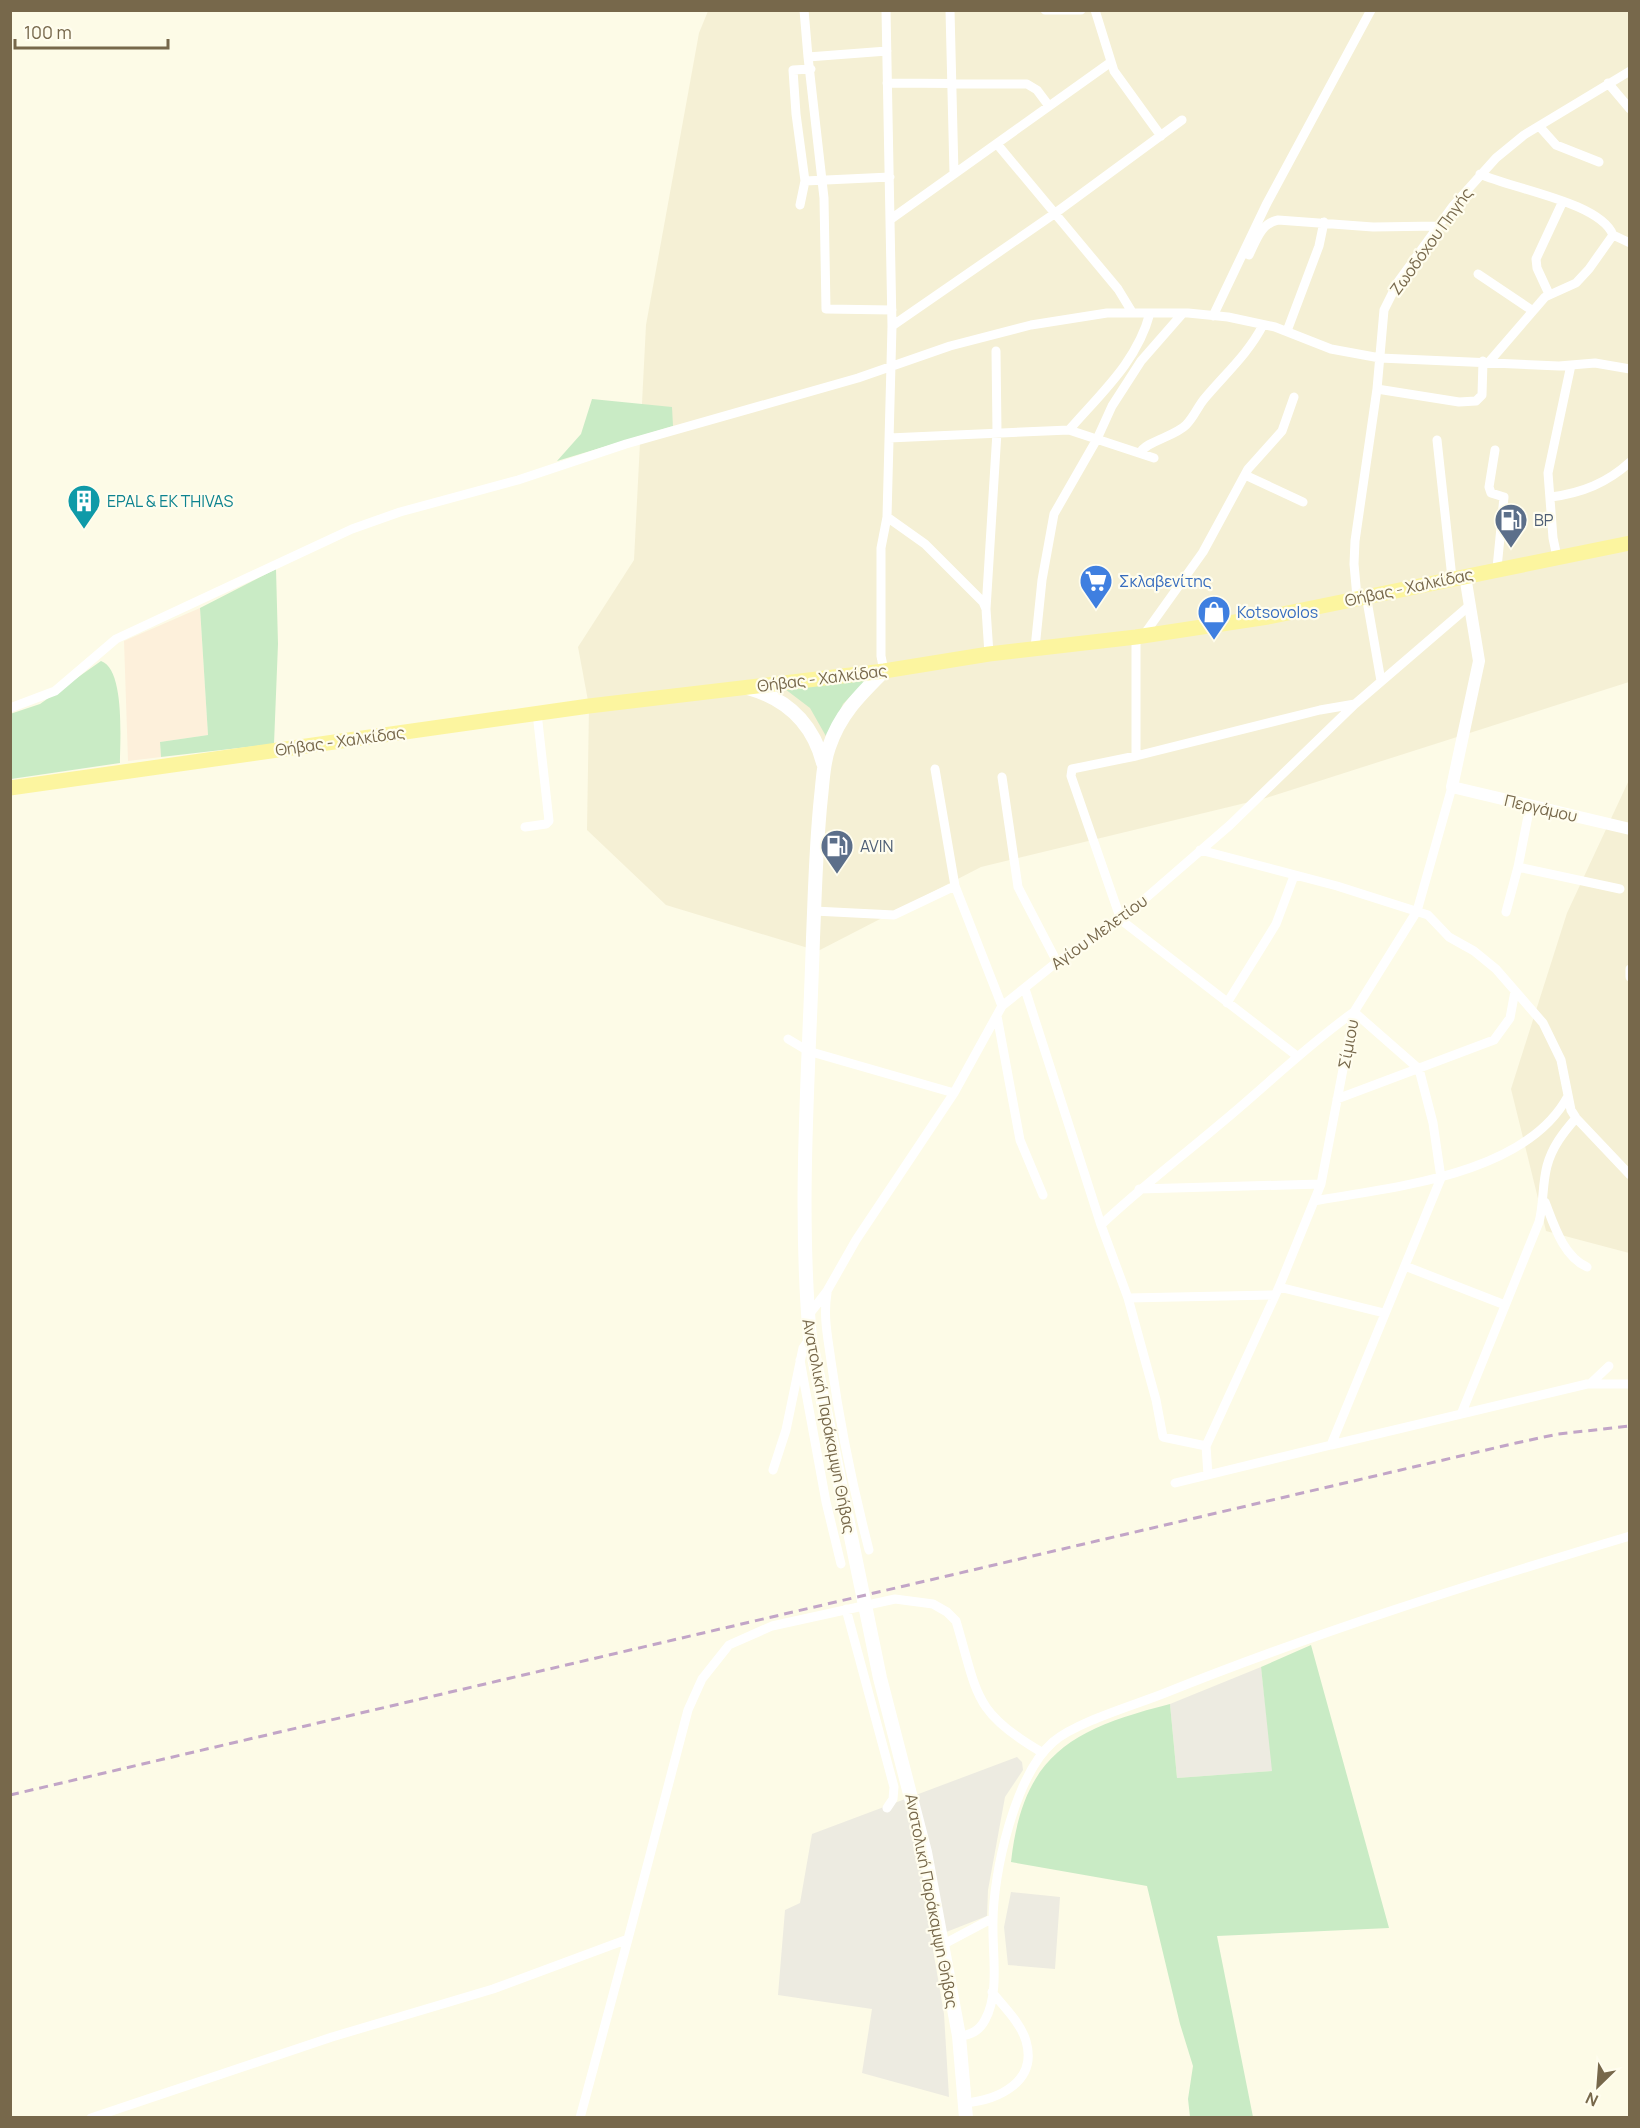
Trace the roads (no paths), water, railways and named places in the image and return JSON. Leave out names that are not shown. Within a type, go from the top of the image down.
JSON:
[{"type":"main road","name":"Θήβας - Χαλκίδας","points":[[10,788],[537,713],[884,671],[989,654],[1140,636],[1268,617],[1497,568],[1629,543]]},
{"type":"main road","name":"Ανατολική Παράκαμψη Θήβας","points":[[884,671],[843,715],[828,749],[824,768],[817,836],[808,1051],[804,1199],[808,1316],[810,1338],[860,1588],[912,1798],[942,1945],[959,2036],[966,2118]]},
{"type":"main road","points":[[744,687],[782,702],[797,714],[810,730],[819,748],[824,768]]},
{"type":"street","points":[[804,10],[823,180],[826,309],[892,310]]},
{"type":"street","points":[[884,671],[880,656],[881,548],[887,517],[892,327],[886,10]]},
{"type":"street","points":[[950,10],[954,174]]},
{"type":"street","points":[[1045,10],[1081,10]]},
{"type":"street","points":[[1095,10],[1111,62],[1122,85],[1161,136]]},
{"type":"street","points":[[1216,316],[1266,205],[1371,10]]},
{"type":"street","points":[[808,57],[887,51]]},
{"type":"street","points":[[891,219],[1111,62]]},
{"type":"street","points":[[800,205],[805,181],[793,70],[811,69]]},
{"type":"street","name":"Ζωοδόχου Πηγής","points":[[1381,681],[1354,564],[1355,541],[1377,389],[1381,328],[1389,298],[1438,226],[1480,174],[1524,135],[1629,71]]},
{"type":"street","points":[[887,83],[1027,84],[1037,90],[1049,106]]},
{"type":"street","points":[[1608,83],[1629,110]]},
{"type":"street","points":[[796,114],[816,111]]},
{"type":"street","points":[[892,327],[1054,214],[1182,120]]},
{"type":"street","points":[[1539,126],[1556,145],[1599,162]]},
{"type":"street","points":[[997,144],[1118,290],[1132,312]]},
{"type":"street","points":[[1480,174],[1502,184],[1550,195],[1563,201],[1609,226],[1613,236],[1629,243]]},
{"type":"street","points":[[805,181],[890,177]]},
{"type":"street","points":[[1549,294],[1537,268],[1536,259],[1563,201]]},
{"type":"street","points":[[1216,316],[1264,227],[1270,221],[1324,222],[1373,227],[1438,226]]},
{"type":"street","points":[[1287,331],[1319,246],[1324,222]]},
{"type":"street","points":[[1377,389],[1441,399],[1476,401],[1482,395],[1486,361],[1549,294],[1576,283],[1613,236]]},
{"type":"street","points":[[1478,274],[1533,311]]},
{"type":"street","points":[[10,708],[55,691],[116,639],[352,529],[400,512],[519,480],[626,444],[890,368],[950,346],[1031,325],[1071,318],[1132,312],[1183,313],[1216,316],[1263,325],[1287,331],[1331,349],[1380,358],[1571,365],[1594,363],[1629,369]]},
{"type":"street","points":[[1069,430],[1126,366],[1144,333],[1150,313]]},
{"type":"street","points":[[1035,648],[1042,580],[1054,514],[1097,439],[1103,420],[1142,362],[1183,313]]},
{"type":"street","points":[[1140,453],[1147,445],[1170,437],[1186,425],[1206,398],[1244,358],[1263,325]]},
{"type":"street","points":[[989,654],[986,609],[997,432],[996,351]]},
{"type":"street","points":[[1557,557],[1552,530],[1548,473],[1571,365]]},
{"type":"street","points":[[1136,756],[1140,636],[1203,552],[1245,475],[1282,431],[1294,397]]},
{"type":"street","points":[[889,438],[1069,430],[1154,458]]},
{"type":"street","points":[[1437,440],[1458,577],[1469,606]]},
{"type":"street","points":[[1495,450],[1489,487],[1491,493],[1504,497],[1497,568]]},
{"type":"street","points":[[1551,497],[1587,489],[1607,480],[1629,462]]},
{"type":"street","points":[[1245,475],[1303,502]]},
{"type":"street","points":[[887,517],[925,544],[965,582],[986,609]]},
{"type":"street","name":"Αγίου Μελετίου","points":[[808,1316],[828,1292],[856,1240],[954,1093],[1002,1006],[1057,962],[1121,920],[1230,825],[1355,704],[1469,606]]},
{"type":"street","name":"Σίμιου","points":[[1206,1446],[1277,1291],[1321,1184],[1354,1012],[1418,911],[1452,787],[1479,661],[1469,606]]},
{"type":"street","points":[[1297,1056],[1121,920],[1071,776],[1072,768],[1136,756],[1320,710],[1355,704]]},
{"type":"street","points":[[525,827],[546,824],[549,820],[537,713]]},
{"type":"street","points":[[935,769],[955,886],[1002,1006]]},
{"type":"street","points":[[1002,777],[1018,887],[1057,962]]},
{"type":"street","name":"Περγάμου","points":[[1452,787],[1629,829]]},
{"type":"street","points":[[1506,912],[1530,806]]},
{"type":"street","points":[[1200,850],[1428,915],[1449,937],[1485,959],[1515,991],[1547,1031],[1561,1060],[1568,1096],[1576,1118],[1604,1145],[1629,1175]]},
{"type":"street","points":[[1518,867],[1620,889]]},
{"type":"street","points":[[1227,1003],[1276,924],[1294,876]]},
{"type":"street","points":[[814,911],[894,915],[955,886]]},
{"type":"street","points":[[1629,969],[1629,977]]},
{"type":"street","points":[[1025,989],[1101,1225],[1128,1298],[1156,1400],[1163,1437],[1206,1446],[1208,1475]]},
{"type":"street","points":[[1337,1099],[1494,1040],[1510,1018],[1515,991]]},
{"type":"street","points":[[1101,1225],[1139,1189],[1220,1124],[1297,1056],[1354,1012],[1419,1069],[1433,1123],[1441,1178],[1330,1445]]},
{"type":"street","points":[[997,1016],[1020,1140],[1043,1195]]},
{"type":"street","points":[[788,1039],[808,1051],[954,1093]]},
{"type":"street","points":[[1314,1201],[1441,1178],[1482,1165],[1517,1145],[1547,1123],[1568,1096]]},
{"type":"street","points":[[1462,1412],[1545,1202],[1546,1167],[1551,1153],[1576,1118]]},
{"type":"street","points":[[1139,1189],[1321,1184]]},
{"type":"street","points":[[1545,1202],[1564,1246],[1578,1263],[1587,1267]]},
{"type":"street","points":[[1405,1266],[1505,1305]]},
{"type":"street","points":[[1128,1298],[1277,1291],[1384,1313]]},
{"type":"street","points":[[828,1292],[824,1310],[835,1387],[854,1491],[869,1550]]},
{"type":"street","points":[[773,1470],[786,1430],[800,1360],[810,1338]]},
{"type":"street","points":[[800,1360],[826,1503],[841,1564]]},
{"type":"street","points":[[1590,1384],[1609,1366]]},
{"type":"street","points":[[1175,1483],[1462,1412],[1590,1384],[1629,1384]]},
{"type":"street","points":[[959,2036],[970,2035],[979,2029],[987,2014],[992,1992],[994,1888],[1011,1821],[1025,1784],[1043,1753],[1053,1742],[1080,1727],[1328,1630],[1629,1536]]},
{"type":"street","points":[[580,2118],[688,1710],[702,1679],[729,1645],[772,1626],[846,1609],[907,1599],[933,1604],[948,1612],[956,1621],[970,1674],[986,1708],[1007,1730],[1043,1753]]},
{"type":"street","points":[[846,1609],[894,1787],[893,1798],[887,1808]]},
{"type":"street","points":[[942,1945],[993,1918]]},
{"type":"street","points":[[91,2118],[322,2040],[493,1989],[628,1939]]},
{"type":"street","points":[[965,2103],[995,2098],[1008,2092],[1021,2078],[1029,2056],[1026,2040],[992,1992]]},
{"type":"railway","points":[[10,1795],[1516,1443],[1558,1434],[1630,1426]]},
{"type":"place","name":"EPAL & EK THIVAS","points":[[84,530]]},
{"type":"place","name":"BP","points":[[1511,549]]},
{"type":"place","name":"Σκλαβενίτης","points":[[1096,610]]},
{"type":"place","name":"Kotsovolos","points":[[1214,641]]},
{"type":"place","name":"AVIN","points":[[837,875]]}]
